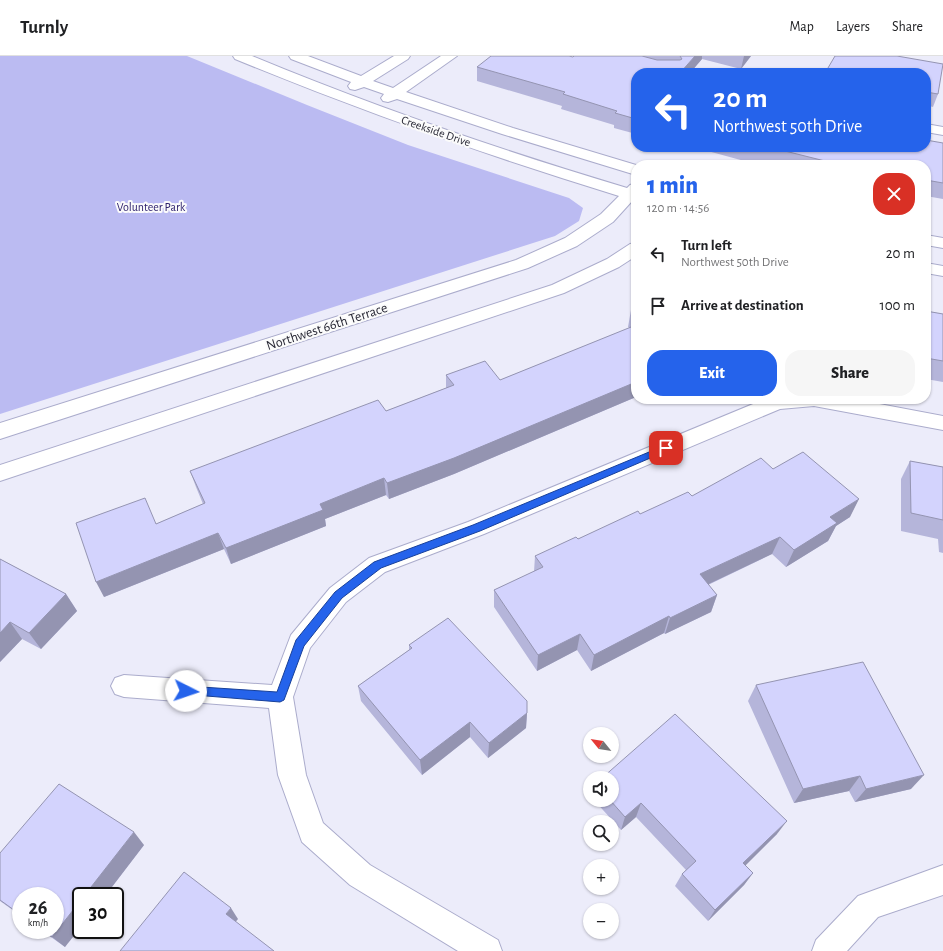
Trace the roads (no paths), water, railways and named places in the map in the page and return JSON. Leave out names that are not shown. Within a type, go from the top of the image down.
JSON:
[{"type":"street","name":"Creekside Drive","points":[[240,56],[372,109],[465,142],[631,192]]},
{"type":"street","name":"Creekside Drive","points":[[296,56],[363,82],[523,136],[631,168]]},
{"type":"street","points":[[339,96],[403,56]]},
{"type":"street","points":[[372,109],[450,56]]},
{"type":"street","points":[[931,129],[943,131]]},
{"type":"street","name":"Northwest 66th Terrace","points":[[0,431],[522,264],[571,242],[607,218],[631,196]]},
{"type":"street","points":[[931,241],[943,243]]},
{"type":"street","points":[[0,473],[558,289],[614,263],[631,251]]},
{"type":"street","points":[[931,269],[943,271]]},
{"type":"street","points":[[487,951],[360,875],[312,832],[292,775],[280,697],[300,643],[338,595],[378,565],[476,528],[772,404]]},
{"type":"street","points":[[841,404],[943,423]]},
{"type":"street","points":[[124,686],[280,697]]},
{"type":"street","points":[[828,951],[868,906],[943,880]]},
{"type":"park label","name":"Volunteer Park","points":[[151,207]]}]
